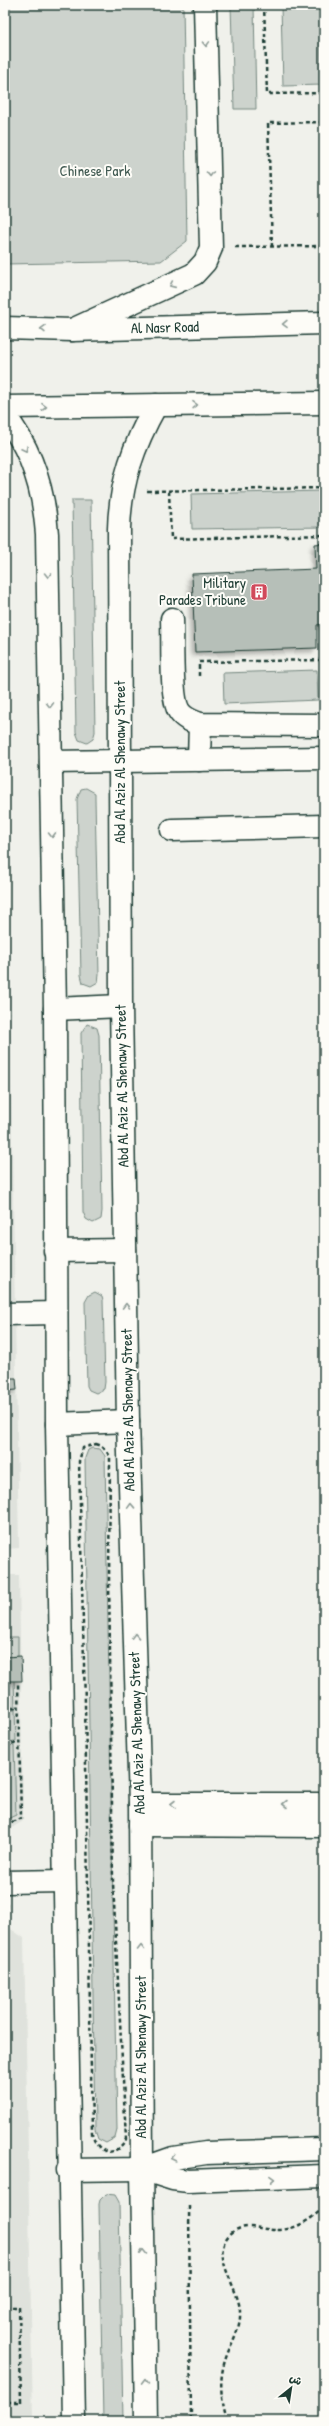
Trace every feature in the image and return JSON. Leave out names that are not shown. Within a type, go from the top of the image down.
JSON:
[{"type":"main road","points":[[72,330],[194,274],[204,262],[211,248],[205,5]]},
{"type":"main road","name":"Al Nasr Road","points":[[5,328],[72,330],[324,324]]},
{"type":"main road","points":[[5,407],[323,404]]},
{"type":"main road","name":"Abd Al Aziz Al Shenawy Street","points":[[146,2421],[142,2168],[140,1804],[128,1421],[121,1006],[119,529],[121,492],[135,448],[156,405]]},
{"type":"main road","points":[[5,416],[30,457],[37,475],[46,514],[55,1009],[57,1424],[68,2170],[74,2421]]},
{"type":"main road","points":[[172,619],[176,704],[183,717],[200,724],[324,725]]},
{"type":"main road","points":[[199,760],[200,724]]},
{"type":"main road","points":[[51,762],[120,759],[199,760],[324,758]]},
{"type":"main road","points":[[172,830],[324,826]]},
{"type":"main road","points":[[55,1009],[121,1006]]},
{"type":"main road","points":[[55,1251],[125,1250]]},
{"type":"main road","points":[[5,1314],[56,1313]]},
{"type":"main road","points":[[57,1424],[128,1421]]},
{"type":"main road","points":[[140,1804],[324,1804]]},
{"type":"main road","points":[[140,1825],[324,1826]]},
{"type":"main road","points":[[5,1882],[64,1880]]},
{"type":"main road","points":[[68,2170],[142,2168],[189,2154],[324,2149]]},
{"type":"main road","points":[[246,2152],[246,2180]]},
{"type":"main road","points":[[142,2168],[172,2179],[188,2181],[324,2176]]},
{"type":"path","points":[[264,5],[268,94],[324,93]]},
{"type":"path","points":[[272,247],[268,123],[324,122]]},
{"type":"path","points":[[211,248],[324,246]]},
{"type":"path","points":[[121,492],[324,488]]},
{"type":"path","points":[[169,490],[171,539],[324,535]]},
{"type":"path","points":[[199,677],[199,662],[324,660]]},
{"type":"path","points":[[96,1444],[102,1446],[110,1456],[109,1578],[113,1883],[126,2139],[121,2148],[112,2152],[102,2150],[95,2144],[92,2134],[85,1704],[79,1461],[84,1448],[96,1444]]},
{"type":"path","points":[[5,1825],[21,1818],[18,1743],[18,1684]]},
{"type":"path","points":[[5,1709],[18,1708]]},
{"type":"path","points":[[5,1744],[18,1743]]},
{"type":"path","points":[[188,2181],[191,2421]]},
{"type":"path","points":[[227,2421],[221,2399],[221,2375],[224,2362],[240,2322],[240,2311],[239,2301],[222,2257],[224,2242],[234,2231],[242,2227],[278,2230],[292,2228],[303,2224],[322,2209]]},
{"type":"path","points":[[5,2307],[19,2307],[21,2402],[5,2402]]},
{"type":"shaded area","points":[[5,734],[19,1548],[7,1549],[8,1575],[19,1575],[23,1821],[5,1832]]},
{"type":"shaded area","points":[[5,1925],[24,1938],[33,2421],[5,2421]]},
{"type":"green space","name":"Chinese Park","points":[[5,5],[183,5],[187,241],[161,261],[5,264]]},
{"type":"green space","points":[[231,5],[254,5],[256,109],[234,109]]},
{"type":"green space","points":[[281,5],[320,5],[322,85],[283,86]]},
{"type":"green space","points":[[324,491],[324,527],[192,529],[191,494]]},
{"type":"green space","points":[[72,500],[91,500],[95,732],[93,739],[87,743],[79,740],[76,732]]},
{"type":"green space","points":[[317,670],[318,700],[224,704],[223,673]]},
{"type":"green space","points":[[86,788],[95,793],[99,975],[98,982],[91,986],[83,983],[81,975],[77,799],[81,789]]},
{"type":"green space","points":[[87,1024],[97,1028],[99,1035],[102,1211],[101,1219],[93,1223],[86,1219],[83,1212],[81,1033]]},
{"type":"green space","points":[[95,1292],[102,1296],[103,1300],[105,1382],[104,1389],[96,1393],[89,1390],[87,1386],[85,1302],[89,1295]]},
{"type":"green space","points":[[92,1448],[100,1449],[105,1456],[117,2130],[115,2138],[106,2143],[98,2139],[95,2130],[85,1458],[88,1450]]},
{"type":"green space","points":[[5,1637],[18,1637],[18,1657],[6,1657],[6,1665]]},
{"type":"green space","points":[[5,1671],[14,1681],[15,1707],[5,1707]]},
{"type":"green space","points":[[15,1710],[16,1741],[5,1742],[5,1711]]},
{"type":"green space","points":[[14,1745],[16,1815],[5,1820],[5,1746]]},
{"type":"green space","points":[[106,2194],[115,2195],[119,2202],[123,2421],[103,2421],[99,2204],[100,2200]]},
{"type":"building","name":"Military Parades Tribune","points":[[324,543],[324,624],[317,625],[317,648],[195,652],[192,574],[316,569],[315,544]]},
{"type":"building","points":[[5,1378],[16,1378],[17,1390],[5,1391]]},
{"type":"building","points":[[6,1519],[8,1575],[5,1575]]},
{"type":"building","points":[[21,1656],[22,1681],[6,1681],[6,1657]]},
{"type":"building","points":[[5,1904],[7,1904],[6,1921],[5,1921]]},
{"type":"place","name":"Military Parades Tribune","points":[[259,592]]}]
